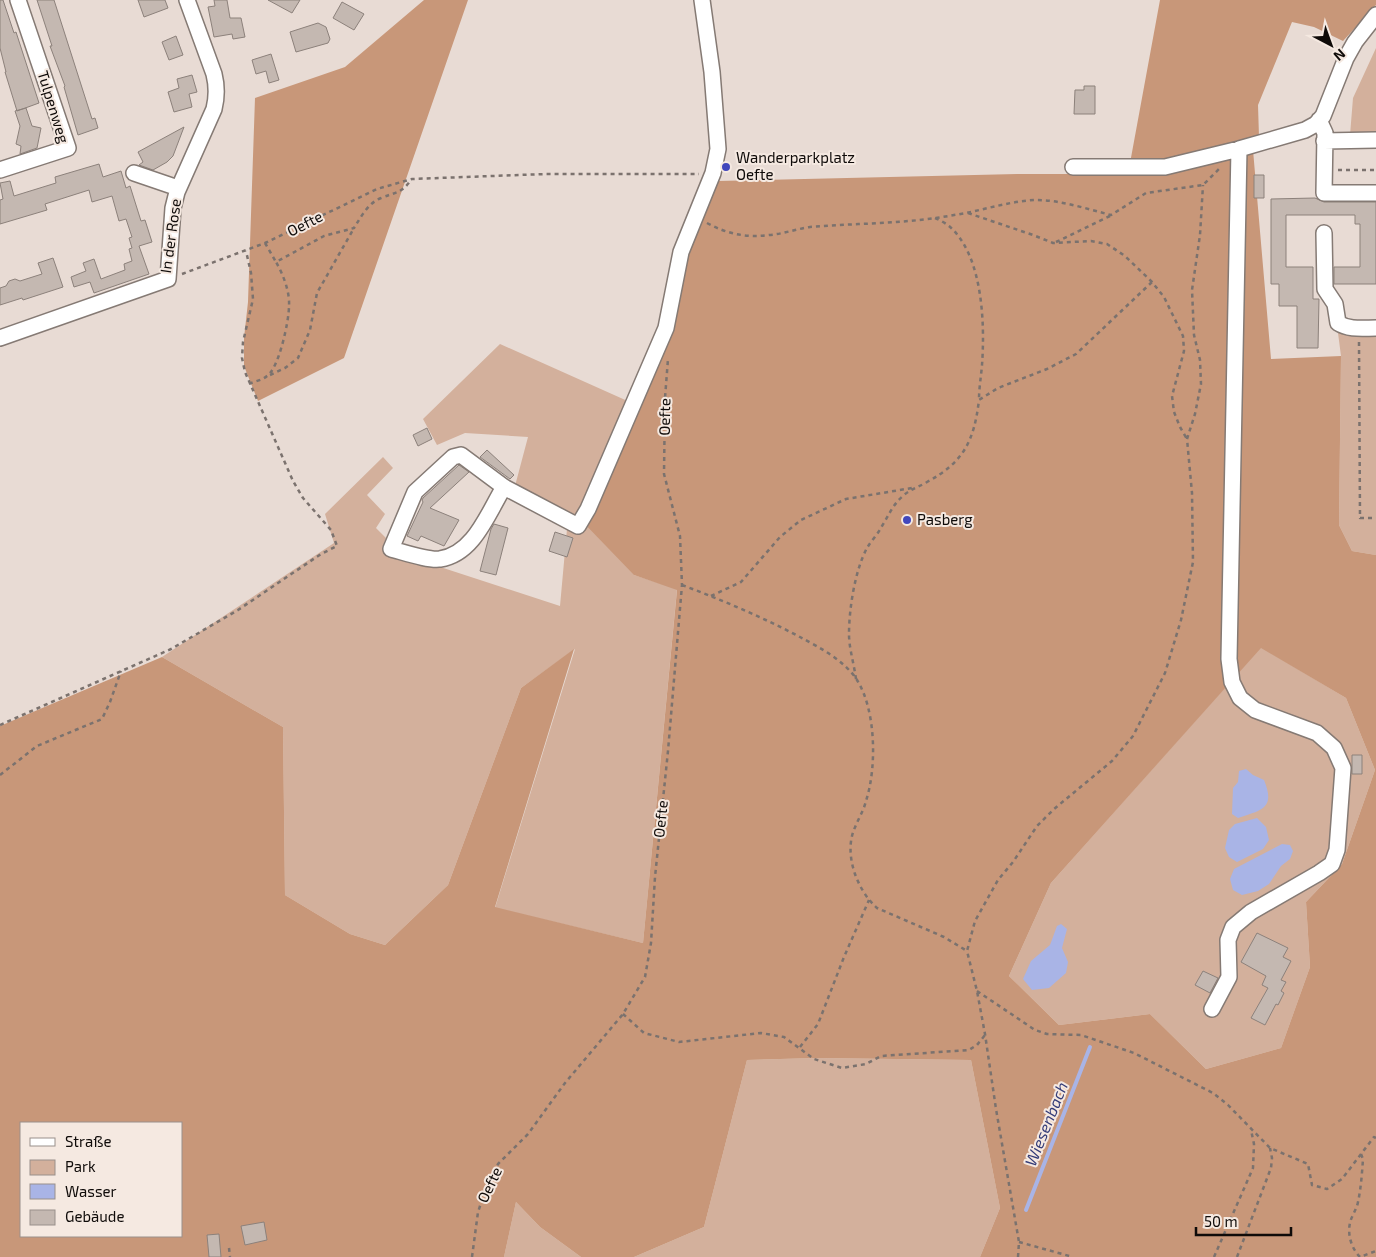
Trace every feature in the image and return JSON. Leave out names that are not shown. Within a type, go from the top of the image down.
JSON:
[{"type":"street","name":"Tulpenweg","points":[[0,170],[68,148],[18,0]]},
{"type":"street","name":"In der Rose","points":[[0,338],[168,279],[173,208],[178,188],[214,109],[217,86],[187,0]]},
{"type":"street","name":"Oefte","points":[[504,487],[578,526],[588,509],[666,328],[681,252],[713,173],[718,149],[712,72],[702,0]]},
{"type":"street","points":[[1073,167],[1165,167],[1239,149],[1305,130],[1319,120],[1326,109],[1346,58],[1355,42],[1376,14]]},
{"type":"street","points":[[1319,120],[1324,133],[1324,193],[1376,194]]},
{"type":"street","points":[[1324,155],[1376,140]]},
{"type":"street","points":[[1212,1009],[1229,978],[1228,940],[1233,927],[1251,912],[1332,864],[1337,850],[1343,768],[1334,748],[1317,733],[1255,710],[1240,698],[1232,682],[1229,659],[1239,149]]},
{"type":"street","points":[[134,173],[178,188]]},
{"type":"street","points":[[1324,233],[1325,290],[1335,304],[1338,323],[1344,327],[1376,328]]},
{"type":"street","points":[[461,455],[504,487],[474,538],[461,552],[439,560],[391,548],[416,492],[452,457],[461,455]]},
{"type":"path","points":[[1324,155],[1376,170]]},
{"type":"path","name":"Oefte","points":[[168,279],[265,243],[360,196],[412,179],[546,174],[713,173]]},
{"type":"path","points":[[249,384],[285,368],[298,358],[310,330],[317,292],[354,228],[369,207],[381,198],[401,192],[412,179]]},
{"type":"path","points":[[1018,1257],[1019,1242],[985,1034],[967,951],[975,921],[998,880],[1048,815],[1112,761],[1133,736],[1165,673],[1181,620],[1193,562],[1192,493],[1187,439],[1195,414],[1201,384],[1200,360],[1194,335],[1192,290],[1200,235],[1203,185],[1146,193],[1111,215],[1053,244]]},
{"type":"path","points":[[697,215],[719,230],[735,235],[756,236],[810,227],[864,225],[935,218],[1020,201],[1054,201],[1111,215]]},
{"type":"path","points":[[967,212],[1053,244],[1091,241],[1107,244],[1125,256],[1152,282],[1164,297],[1183,336],[1184,351],[1172,396],[1174,412],[1187,439]]},
{"type":"path","points":[[711,596],[741,582],[780,537],[801,520],[846,499],[914,488],[927,483],[953,466],[967,446],[973,429],[979,400],[982,364],[982,310],[976,274],[959,238],[949,226],[935,218]]},
{"type":"path","points":[[276,262],[324,236],[354,228]]},
{"type":"path","points":[[265,243],[280,270],[286,286],[289,305],[280,354],[268,376]]},
{"type":"path","points":[[0,725],[171,649],[204,631],[337,546],[331,530],[303,498],[293,481],[249,384],[242,358],[244,332],[253,299],[251,273],[246,251]]},
{"type":"path","points":[[979,400],[998,388],[1047,369],[1076,354],[1152,282]]},
{"type":"path","points":[[1359,328],[1360,518],[1376,518]]},
{"type":"path","name":"Oefte","points":[[472,1257],[478,1212],[485,1191],[498,1164],[528,1134],[565,1083],[624,1014],[645,977],[651,943],[655,877],[682,585],[680,536],[664,474],[665,398],[669,352]]},
{"type":"path","points":[[914,488],[893,507],[867,548],[861,563],[850,612],[849,635],[856,679],[867,702],[869,712],[873,739],[873,762],[866,801],[852,837],[850,855],[855,873],[869,900],[877,908],[944,937],[967,951]]},
{"type":"path","points":[[682,585],[765,618],[831,654],[856,679]]},
{"type":"path","points":[[0,775],[36,746],[102,719],[121,671]]},
{"type":"path","points":[[800,1048],[818,1024],[869,900]]},
{"type":"path","points":[[977,991],[1035,1030],[1047,1034],[1081,1036],[1134,1053],[1213,1093],[1228,1105],[1270,1148],[1308,1164],[1312,1185],[1327,1188],[1342,1179],[1374,1137],[1376,1138]]},
{"type":"path","points":[[624,1014],[644,1033],[679,1042],[761,1033],[784,1036],[814,1060],[842,1068],[866,1064],[881,1056],[969,1050],[977,1045],[985,1034]]},
{"type":"path","points":[[1214,1257],[1253,1168],[1254,1144],[1251,1128]]},
{"type":"path","points":[[1237,1257],[1271,1168],[1270,1148]]},
{"type":"path","points":[[1360,1154],[1363,1159],[1360,1194],[1358,1205],[1349,1226],[1350,1238],[1360,1257],[1376,1251]]},
{"type":"path","points":[[1019,1242],[1073,1257]]},
{"type":"path","points":[[228,1248],[230,1257]]},
{"type":"green space","points":[[1376,48],[1376,134],[1350,135],[1353,98]]},
{"type":"green space","points":[[1338,333],[1376,333],[1376,555],[1352,551],[1339,525],[1341,356]]},
{"type":"green space","points":[[500,344],[632,403],[634,575],[677,589],[643,943],[495,908],[575,649],[521,688],[448,885],[385,945],[350,934],[285,895],[283,727],[162,657],[334,543],[325,514],[383,457],[393,468],[367,495],[385,514],[376,528],[386,538],[382,548],[560,606],[568,518],[515,486],[528,437],[465,433],[437,445],[423,419]]},
{"type":"green space","points":[[1261,647],[1346,698],[1375,770],[1342,864],[1306,902],[1310,967],[1281,1048],[1206,1069],[1150,1014],[1059,1025],[1009,976],[1051,883]]},
{"type":"green space","points":[[817,1058],[971,1060],[1000,1208],[980,1257],[634,1257],[704,1227],[747,1060]]},
{"type":"green space","points":[[516,1202],[540,1227],[581,1257],[504,1257]]},
{"type":"shaded area","points":[[424,0],[468,0],[344,358],[258,401],[244,366],[255,98],[345,67]]},
{"type":"shaded area","points":[[1160,0],[1376,0],[1376,5],[1343,41],[1314,27],[1292,22],[1258,105],[1259,137],[1253,150],[1271,359],[1341,356],[1339,525],[1352,551],[1376,555],[1376,1257],[980,1257],[1000,1208],[971,1060],[817,1058],[747,1060],[704,1227],[634,1257],[581,1257],[540,1227],[516,1202],[504,1257],[0,1257],[0,726],[162,657],[283,727],[285,895],[350,934],[385,945],[448,885],[521,688],[574,649],[495,907],[643,943],[677,590],[634,575],[579,518],[632,403],[717,181],[1017,174],[1128,174]],"holes":[[[1261,648],[1346,698],[1375,770],[1342,864],[1306,902],[1310,967],[1281,1048],[1206,1069],[1150,1014],[1059,1025],[1009,976],[1051,883]]]},
{"type":"water","points":[[1246,769],[1264,780],[1268,797],[1264,807],[1238,818],[1232,814],[1233,788],[1238,782],[1239,771]]},
{"type":"water","points":[[1257,818],[1266,827],[1269,840],[1263,849],[1237,862],[1229,857],[1225,848],[1229,830],[1235,824]]},
{"type":"water","points":[[1282,844],[1290,845],[1293,851],[1290,859],[1281,866],[1269,884],[1258,891],[1242,895],[1233,890],[1230,879],[1234,869]]},
{"type":"water","points":[[1061,924],[1067,929],[1062,948],[1068,962],[1066,973],[1049,988],[1032,990],[1023,979],[1031,961],[1050,945],[1057,926]]},
{"type":"building","points":[[0,0],[3,0],[14,33],[16,32],[39,103],[17,111],[0,48]]},
{"type":"building","points":[[37,0],[54,0],[92,119],[95,118],[98,128],[78,135],[65,86],[50,46],[52,46]]},
{"type":"building","points":[[138,0],[165,0],[168,8],[144,17]]},
{"type":"building","points":[[214,0],[227,0],[230,18],[241,18],[245,37],[233,39],[232,34],[214,37],[208,7],[215,6]]},
{"type":"building","points":[[268,0],[300,0],[292,13]]},
{"type":"building","points":[[342,2],[364,14],[354,30],[333,18]]},
{"type":"building","points":[[318,23],[326,27],[330,39],[328,43],[296,52],[290,32]]},
{"type":"building","points":[[176,36],[183,55],[169,60],[162,42]]},
{"type":"building","points":[[271,54],[279,80],[269,83],[266,71],[256,74],[252,60]]},
{"type":"building","points":[[192,75],[197,92],[189,94],[192,107],[174,112],[168,92],[179,88],[177,79]]},
{"type":"building","points":[[1084,86],[1095,86],[1095,114],[1074,114],[1075,90],[1084,90]]},
{"type":"building","points":[[26,108],[32,126],[41,128],[37,148],[20,154],[21,146],[16,144],[20,126],[15,111]]},
{"type":"building","points":[[184,127],[173,156],[167,162],[153,170],[139,165],[143,162],[138,152]]},
{"type":"building","points":[[99,164],[103,177],[121,171],[126,188],[130,186],[141,221],[145,220],[152,242],[139,246],[149,274],[94,293],[90,282],[74,287],[71,277],[86,271],[83,263],[94,259],[101,279],[125,270],[124,264],[132,261],[129,249],[132,248],[129,238],[132,237],[126,219],[119,221],[112,196],[92,202],[89,190],[45,204],[47,210],[0,224],[0,200],[3,199],[0,183],[10,181],[14,196],[56,183],[55,177]]},
{"type":"building","points":[[1254,175],[1264,175],[1264,198],[1254,198]]},
{"type":"building","points":[[1315,198],[1324,202],[1376,202],[1376,284],[1334,284],[1334,267],[1360,267],[1360,224],[1355,224],[1355,215],[1286,215],[1286,267],[1313,267],[1313,299],[1319,299],[1318,348],[1297,348],[1297,306],[1279,306],[1279,284],[1271,284],[1271,199]]},
{"type":"building","points":[[53,258],[63,287],[23,300],[22,298],[0,305],[0,288],[15,279],[20,281],[42,274],[38,263]]},
{"type":"building","points":[[427,428],[432,439],[418,446],[413,435]]},
{"type":"building","points":[[487,450],[514,475],[510,479],[480,457]]},
{"type":"building","points":[[459,465],[469,472],[430,508],[459,520],[444,546],[421,536],[418,541],[407,536],[423,502],[423,498]]},
{"type":"building","points":[[494,524],[508,528],[496,575],[480,571]]},
{"type":"building","points":[[555,532],[573,538],[567,557],[549,551]]},
{"type":"building","points":[[1352,755],[1362,755],[1362,774],[1352,774]]},
{"type":"building","points":[[1257,933],[1288,948],[1283,957],[1291,961],[1281,980],[1286,982],[1281,991],[1284,993],[1265,1025],[1251,1018],[1268,988],[1262,985],[1266,976],[1241,962]]},
{"type":"building","points":[[1203,971],[1218,978],[1210,993],[1195,985]]},
{"type":"building","points":[[264,1222],[267,1240],[245,1245],[241,1226]]},
{"type":"building","points":[[219,1234],[221,1257],[209,1257],[207,1235]]},
{"type":"waterway","name":"Wiesenbach","points":[[1026,1210],[1090,1047]]},
{"type":"place","name":"Wanderparkplatz Oefte","points":[[726,167]]},
{"type":"place","name":"Pasberg","points":[[907,520]]}]
